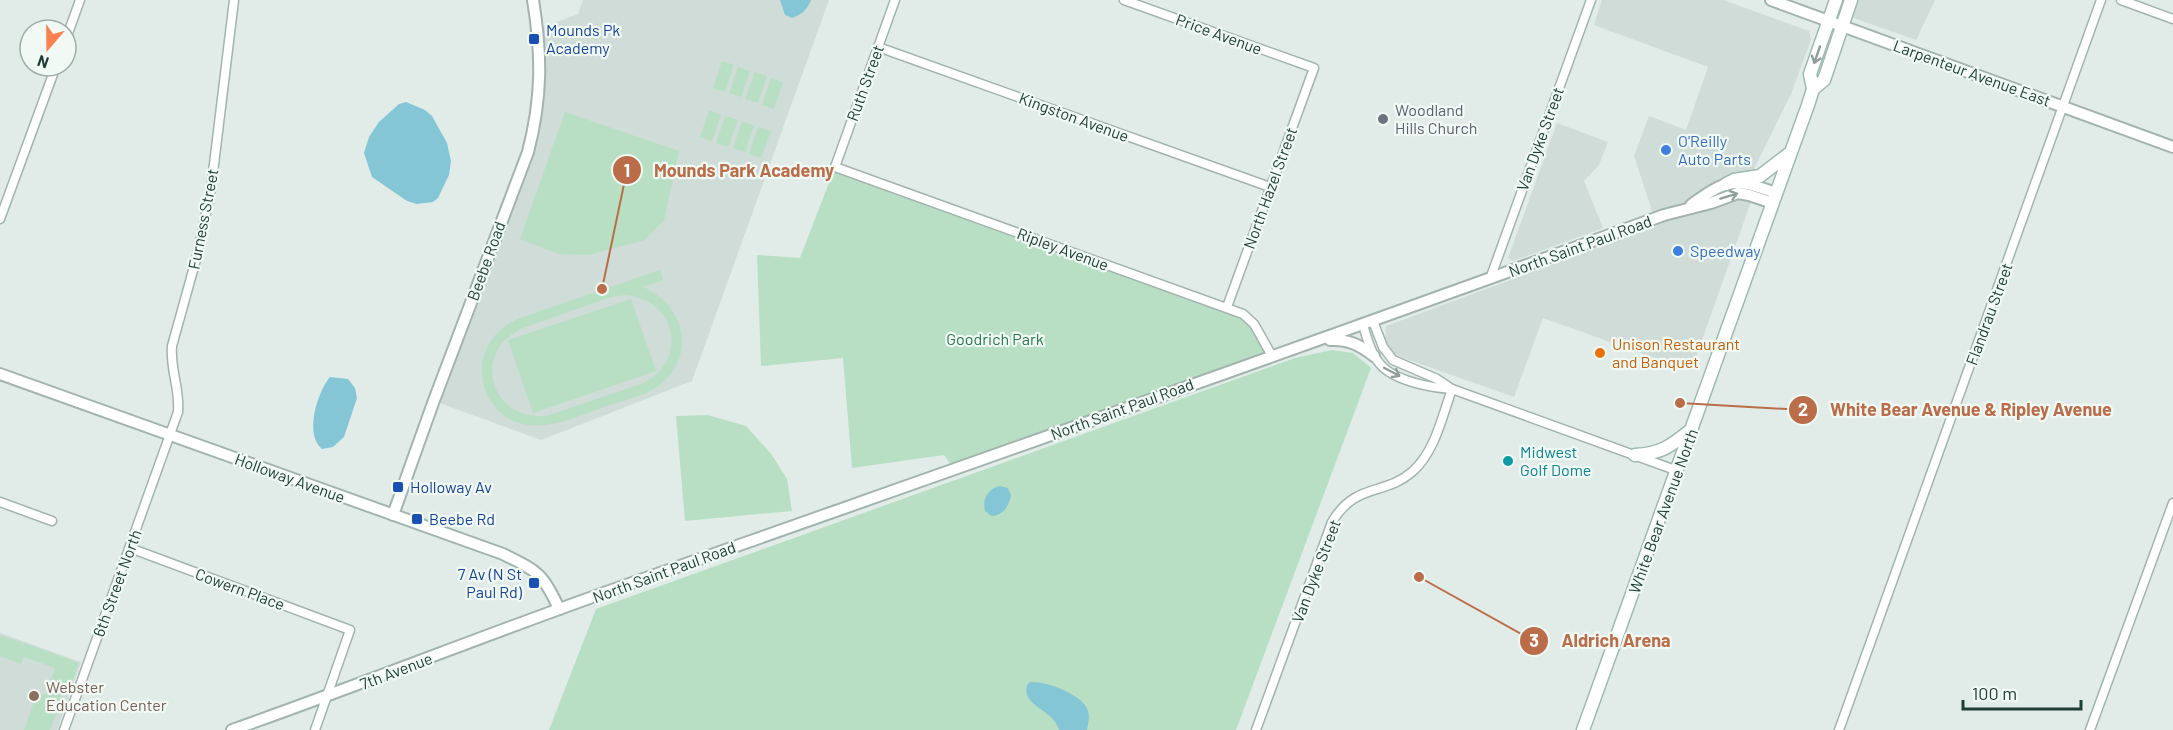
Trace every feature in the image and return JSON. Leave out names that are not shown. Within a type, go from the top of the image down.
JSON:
[{"type":"main road","name":"White Bear Avenue North","points":[[1583,730],[1791,153],[1813,89],[1810,74],[1836,0]]},
{"type":"main road","name":"White Bear Avenue North","points":[[1813,89],[1824,80],[1851,0]]},
{"type":"main road","points":[[1726,184],[1734,180],[1760,176],[1791,153]]},
{"type":"main road","points":[[1635,455],[1651,454],[1664,449],[1693,428]]},
{"type":"street","points":[[74,18],[80,0]]},
{"type":"street","name":"Furness Street","points":[[171,435],[178,412],[179,396],[171,360],[172,346],[197,256],[211,189],[234,0]]},
{"type":"street","name":"Beebe Road","points":[[393,515],[433,402],[528,152],[538,105],[541,68],[533,0]]},
{"type":"street","name":"Ruth Street","points":[[835,167],[895,0]]},
{"type":"street","name":"Price Avenue","points":[[1124,0],[1314,68]]},
{"type":"street","name":"Van Dyke Street","points":[[1490,279],[1592,0]]},
{"type":"street","name":"Larpenteur Avenue East","points":[[1771,0],[2173,147]]},
{"type":"street","name":"Flandrau Street","points":[[1839,730],[2101,0]]},
{"type":"street","points":[[2121,0],[2173,19]]},
{"type":"street","name":"Kingston Avenue","points":[[878,47],[1270,187]]},
{"type":"street","name":"North Hazel Street","points":[[1227,307],[1314,68]]},
{"type":"street","points":[[0,219],[52,78]]},
{"type":"street","name":"Ripley Avenue","points":[[835,167],[1227,307],[1243,314],[1254,324],[1272,356]]},
{"type":"street","points":[[1726,184],[1742,182],[1775,198]]},
{"type":"street","name":"North Saint Paul Road","points":[[1686,208],[1705,194],[1726,184]]},
{"type":"street","name":"North Saint Paul Road","points":[[559,609],[1686,208],[1738,193],[1775,198]]},
{"type":"street","points":[[1368,323],[1374,356]]},
{"type":"street","points":[[1368,323],[1389,356],[1398,363],[1437,379],[1452,389],[1678,471]]},
{"type":"street","points":[[1318,340],[1342,339],[1358,344],[1374,356],[1382,366],[1397,375],[1433,388],[1452,389]]},
{"type":"street","name":"Holloway Avenue","points":[[0,374],[503,554],[536,570],[550,590],[559,609]]},
{"type":"street","name":"Van Dyke Street","points":[[1256,730],[1335,517],[1353,498],[1402,479],[1421,463],[1431,445],[1452,389]]},
{"type":"street","name":"6th Street North","points":[[64,730],[171,435]]},
{"type":"street","points":[[0,502],[52,520]]},
{"type":"street","points":[[2090,730],[2173,503]]},
{"type":"street","name":"Cowern Place","points":[[130,548],[350,630],[327,697]]},
{"type":"street","name":"7th Avenue","points":[[232,730],[327,697],[559,609]]},
{"type":"street","points":[[315,730],[327,697]]},
{"type":"shaded area","points":[[583,0],[829,0],[692,381],[541,440],[437,402],[538,127],[544,101],[541,28],[578,14]]},
{"type":"shaded area","points":[[1602,0],[1723,0],[1809,31],[1811,40],[1791,94],[1753,171],[1758,182],[1691,371],[1543,318],[1514,397],[1395,355],[1385,341],[1386,326],[1657,226],[1634,156],[1649,116],[1686,130],[1708,67],[1594,25]]},
{"type":"shaded area","points":[[1857,0],[1935,0],[1916,40],[1851,17]]},
{"type":"shaded area","points":[[1557,123],[1608,142],[1599,165],[1584,181],[1603,228],[1513,261],[1508,258]]},
{"type":"shaded area","name":"Webster Education Center","points":[[0,633],[81,662],[57,730],[0,730]]},
{"type":"green space","points":[[722,61],[734,65],[725,92],[713,88]]},
{"type":"green space","points":[[738,67],[750,71],[741,97],[729,93]]},
{"type":"green space","points":[[755,72],[767,76],[758,103],[745,99]]},
{"type":"green space","points":[[771,78],[783,82],[774,109],[762,105]]},
{"type":"green space","points":[[709,110],[721,115],[712,141],[700,137]]},
{"type":"green space","points":[[565,112],[679,151],[664,220],[645,240],[588,255],[559,254],[520,239]]},
{"type":"green space","points":[[725,116],[738,120],[728,147],[716,143]]},
{"type":"green space","points":[[742,121],[754,126],[745,152],[733,148]]},
{"type":"green space","points":[[758,127],[771,131],[761,158],[749,154]]},
{"type":"green space","name":"Goodrich Park","points":[[835,167],[1227,307],[1254,324],[1272,356],[954,469],[944,455],[852,468],[843,358],[761,366],[757,255],[800,258]]},
{"type":"green space","points":[[660,270],[663,280],[643,287],[656,294],[675,315],[682,341],[680,354],[675,367],[665,380],[646,393],[565,421],[536,425],[522,424],[508,418],[490,400],[482,370],[485,353],[493,338],[498,332],[520,318]],"holes":[[[625,295],[643,299],[657,308],[666,319],[671,333],[671,348],[666,362],[656,374],[641,384],[546,416],[527,415],[511,407],[500,396],[494,382],[492,367],[497,352],[507,338],[523,328],[611,297]]]},
{"type":"green space","points":[[631,299],[656,371],[533,413],[508,340]]},
{"type":"green space","points":[[1332,350],[1353,353],[1371,368],[1236,730],[549,730],[596,609],[1295,358]]},
{"type":"green space","points":[[708,415],[746,426],[772,455],[787,479],[792,511],[685,521],[676,416]]},
{"type":"green space","points":[[0,635],[23,643],[21,651],[24,643],[79,663],[73,680],[68,681],[50,730],[24,730],[37,693],[45,695],[55,668],[24,657],[21,664],[0,656]]},
{"type":"water","points":[[780,0],[811,0],[803,12],[792,18],[785,15]]},
{"type":"water","points":[[406,102],[425,110],[432,116],[447,143],[451,161],[449,175],[438,198],[433,202],[417,204],[407,201],[372,177],[364,153],[369,137],[379,122],[399,104]]},
{"type":"water","points":[[330,377],[348,379],[355,388],[357,398],[344,437],[333,447],[322,449],[314,434],[314,413]]},
{"type":"water","points":[[1000,486],[1008,488],[1010,500],[1002,512],[991,516],[985,511],[985,498],[989,492]]},
{"type":"water","points":[[1030,682],[1054,686],[1079,699],[1088,711],[1087,730],[1059,730],[1051,717],[1029,698],[1026,692]]},
{"type":"place","name":"Mounds Pk Academy","points":[[534,39]]},
{"type":"place","name":"Woodland Hills Church","points":[[1383,119]]},
{"type":"place","name":"O'Reilly Auto Parts","points":[[1666,150]]},
{"type":"place","name":"Speedway","points":[[1678,251]]},
{"type":"place","name":"Mounds Park Academy","points":[[602,289]]},
{"type":"place","name":"Unison Restaurant and Banquet","points":[[1600,353]]},
{"type":"place","name":"White Bear Avenue & Ripley Avenue","points":[[1680,403]]},
{"type":"place","name":"Midwest Golf Dome","points":[[1508,461]]},
{"type":"place","name":"Holloway Av","points":[[398,487]]},
{"type":"place","name":"Beebe Rd","points":[[417,519]]},
{"type":"place","name":"Aldrich Arena","points":[[1419,577]]},
{"type":"place","name":"7 Av (N St Paul Rd)","points":[[534,583]]},
{"type":"place","name":"Webster Education Center","points":[[34,696]]}]
